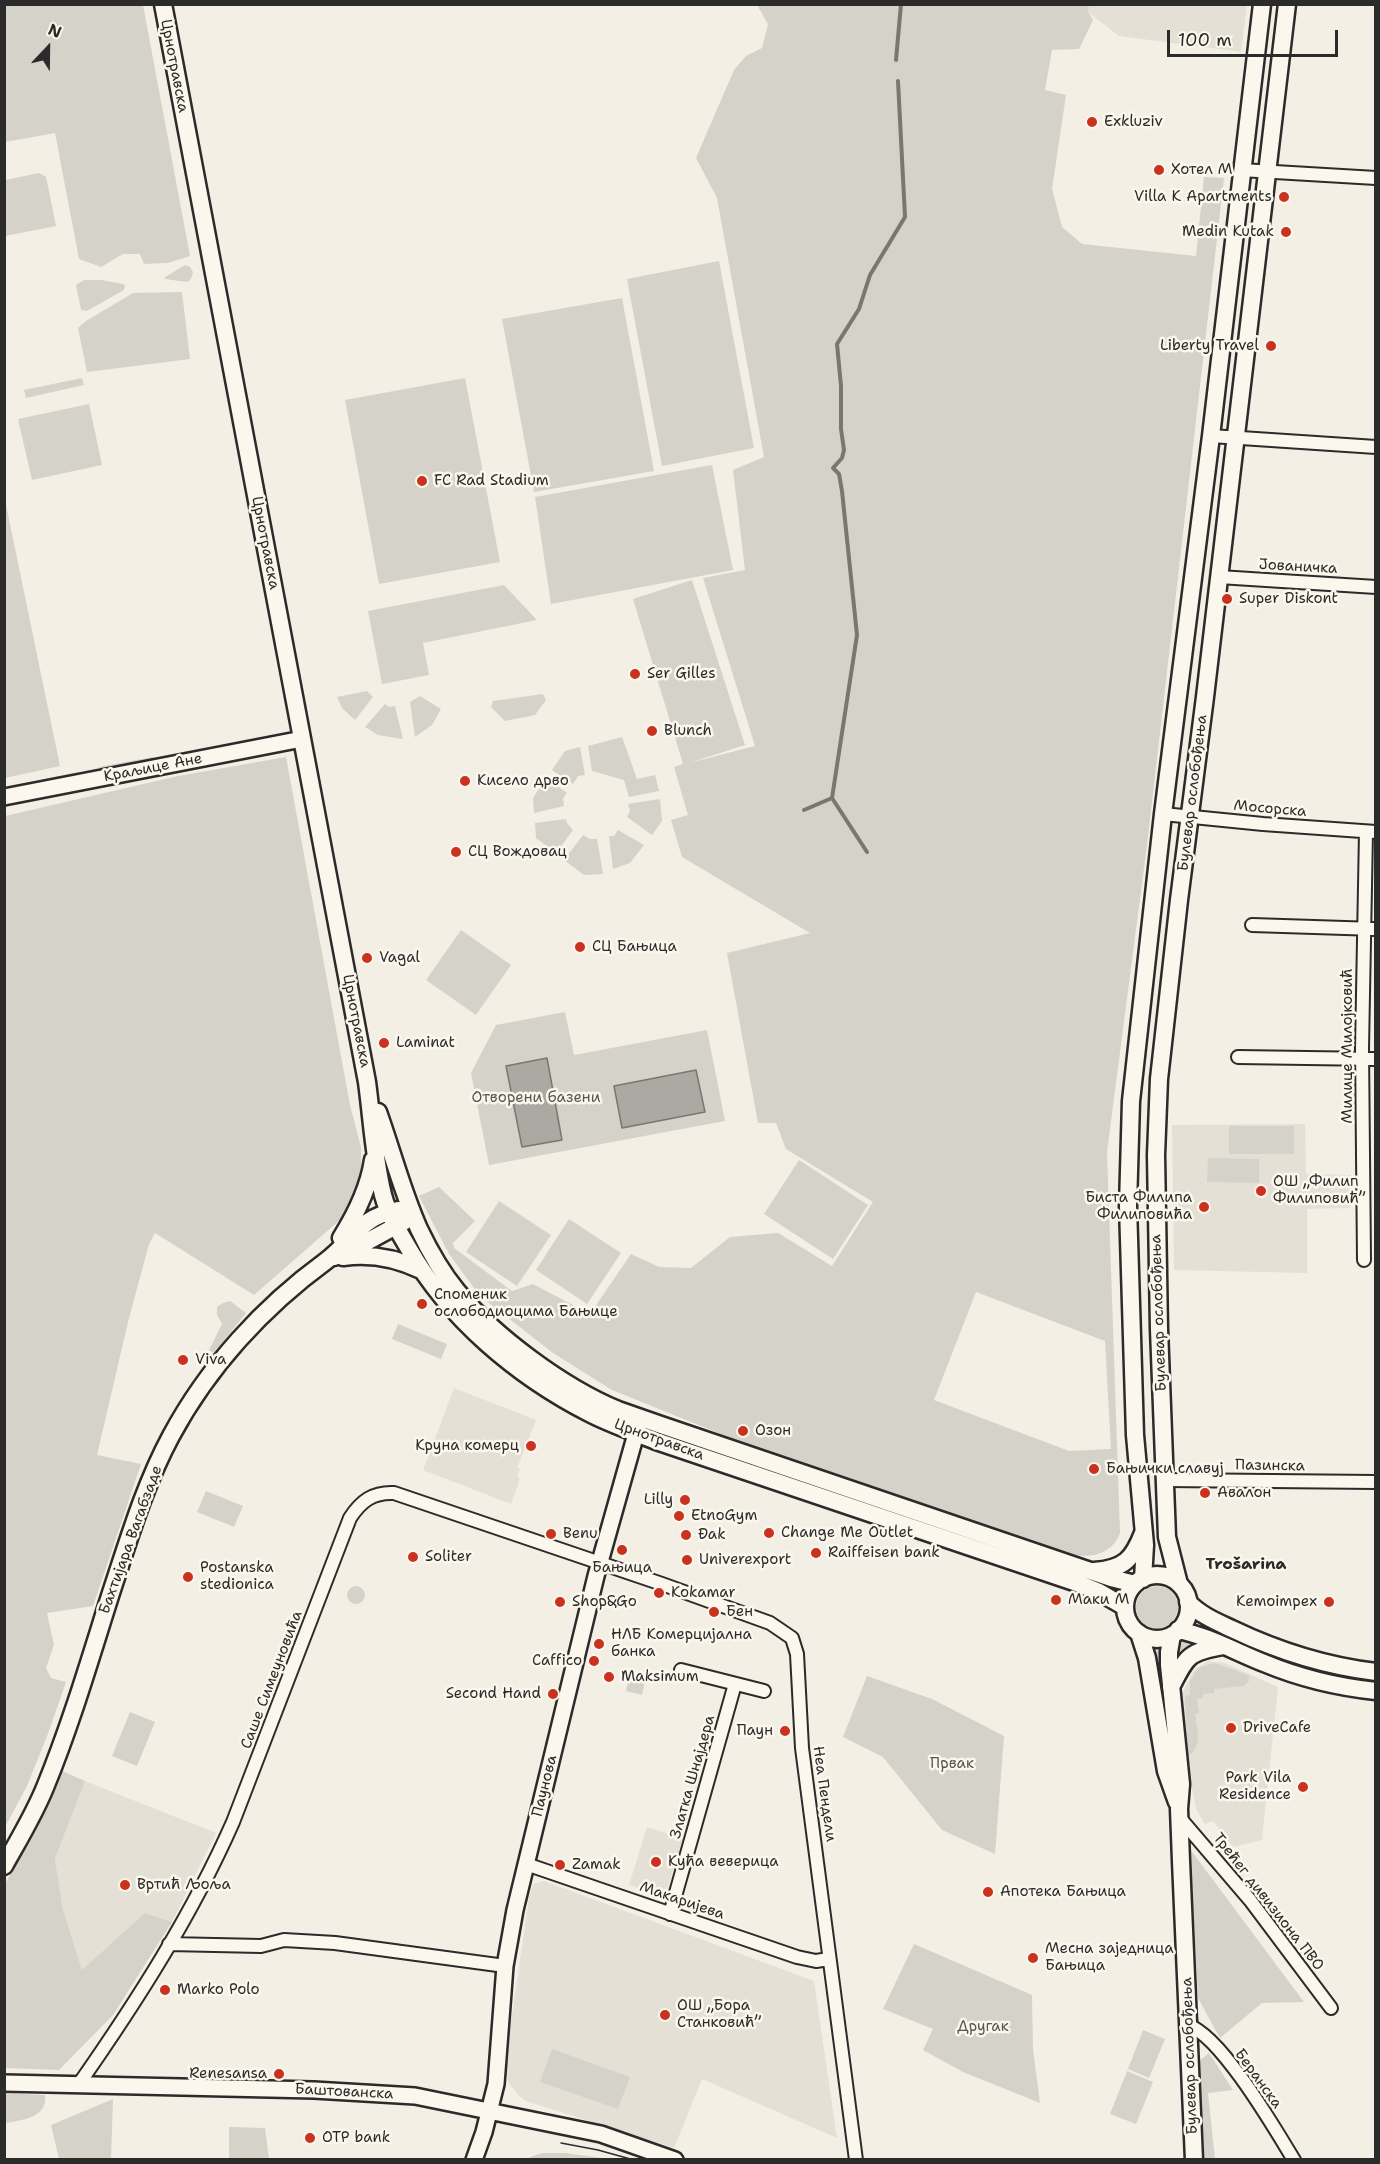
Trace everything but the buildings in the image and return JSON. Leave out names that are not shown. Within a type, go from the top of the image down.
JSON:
[{"type":"main road","name":"Црнотравска","points":[[163,4],[367,1082],[384,1195],[392,1219],[421,1270],[455,1313],[519,1369],[577,1407],[1119,1581],[1139,1581]]},
{"type":"main road","name":"Булевар ослобођења","points":[[1139,1581],[1145,1555],[1135,1435],[1128,1206],[1133,1075],[1162,814],[1211,436],[1262,4]]},
{"type":"main road","name":"Булевар ослобођења","points":[[1179,1584],[1167,1537],[1156,1206],[1159,1079],[1287,4]]},
{"type":"main road","name":"Црнотравска","points":[[367,1082],[412,1213],[444,1274],[458,1292],[495,1328],[526,1354],[566,1382],[638,1425],[1061,1577],[1099,1592],[1125,1607]]},
{"type":"main road","points":[[328,1259],[363,1197],[372,1173],[375,1147]]},
{"type":"main road","points":[[1128,1206],[1156,1206]]},
{"type":"main road","name":"Бахтијара Вагабзаде","points":[[4,1866],[46,1785],[148,1485],[172,1434],[188,1407],[240,1339],[275,1301],[328,1259],[365,1223],[412,1213]]},
{"type":"main road","points":[[328,1259],[360,1256],[391,1258],[421,1270]]},
{"type":"main road","points":[[1132,1330],[1159,1329]]},
{"type":"main road","points":[[1090,1571],[1114,1568],[1125,1563],[1136,1550],[1144,1529]]},
{"type":"main road","points":[[1175,1632],[1188,1615],[1185,1592],[1179,1584],[1160,1575],[1139,1581],[1129,1592],[1125,1607],[1128,1620],[1139,1633],[1158,1638],[1175,1632],[1199,1636],[1296,1675],[1334,1685],[1376,1691]]},
{"type":"main road","points":[[1188,1602],[1199,1612],[1218,1623],[1278,1649],[1322,1663],[1376,1672]]},
{"type":"main road","name":"Булевар ослобођења","points":[[1175,1632],[1169,1652],[1181,1784],[1179,1813],[1194,2160]]},
{"type":"main road","name":"Булевар ослобођења","points":[[1139,1633],[1147,1658],[1166,1771],[1179,1813]]},
{"type":"main road","points":[[1171,1687],[1190,1656],[1203,1650],[1224,1646]]},
{"type":"street","points":[[1241,170],[1376,178]]},
{"type":"street","points":[[1211,436],[1376,447]]},
{"type":"street","name":"Јованичка","points":[[1220,577],[1376,586]]},
{"type":"street","name":"Краљице Ане","points":[[4,797],[302,739]]},
{"type":"street","name":"Мосорска","points":[[1162,814],[1263,825],[1371,832]]},
{"type":"street","name":"Милице Милојковић","points":[[1364,1260],[1371,832]]},
{"type":"street","points":[[1252,925],[1370,929]]},
{"type":"street","points":[[1238,1057],[1369,1059]]},
{"type":"street","name":"Паунова","points":[[474,2160],[496,2084],[505,1966],[525,1864],[600,1563],[638,1425]]},
{"type":"street","name":"Пазинска","points":[[1165,1480],[1376,1482]]},
{"type":"street","name":"Саше Симеуновића","points":[[79,2084],[116,2033],[169,1944],[198,1895],[229,1831],[346,1527],[359,1505],[373,1496],[394,1493],[600,1563]]},
{"type":"street","name":"Неа Пендели","points":[[600,1563],[770,1623],[789,1634],[793,1640],[796,1654],[802,1748],[856,2160]]},
{"type":"street","points":[[681,1670],[764,1691]]},
{"type":"street","name":"Златка Шнајдера","points":[[670,1914],[735,1684]]},
{"type":"street","name":"Трећег дивизиона ПВО","points":[[1179,1813],[1251,1900],[1331,2008]]},
{"type":"street","name":"Макаријева","points":[[525,1864],[807,1960],[829,1959]]},
{"type":"street","points":[[169,1944],[261,1946],[284,1940],[335,1943],[505,1966]]},
{"type":"street","name":"Беранска","points":[[1189,2026],[1204,2033],[1229,2064],[1294,2160]]},
{"type":"street","name":"Баштованска","points":[[4,2083],[393,2094],[490,2110],[601,2134],[675,2160]]},
{"type":"shaded area","points":[[1089,4],[1247,5],[1241,52],[1119,36],[1088,12]]},
{"type":"shaded area","points":[[547,1058],[562,1140],[522,1147],[506,1066]]},
{"type":"shaded area","points":[[696,1070],[705,1112],[622,1128],[614,1086]]},
{"type":"shaded area","name":"ОШ „Филип Филиповић”","points":[[1305,1124],[1306,1174],[1351,1175],[1350,1208],[1307,1209],[1307,1273],[1174,1270],[1172,1125]]},
{"type":"shaded area","points":[[454,1388],[536,1420],[517,1468],[520,1469],[517,1477],[520,1479],[511,1504],[423,1470]]},
{"type":"shaded area","points":[[1208,1661],[1225,1663],[1278,1687],[1262,1840],[1233,1847],[1213,1821],[1205,1824],[1196,1809],[1187,1761],[1181,1696],[1194,1670]]},
{"type":"shaded area","name":"Вртић Љоља","points":[[85,1781],[216,1833],[172,1922],[145,1913],[82,1971],[63,1910],[55,1859]]},
{"type":"shaded area","name":"Кућа веверица","points":[[647,1827],[683,1838],[667,1890],[660,1895],[629,1885]]},
{"type":"shaded area","name":"ОШ „Бора Станковић”","points":[[544,1881],[814,1981],[837,2138],[702,2079],[674,2148],[526,2101],[519,2096],[508,2082],[505,2064],[529,1898],[533,1884]]},
{"type":"green space","points":[[5,4],[143,5],[190,256],[168,263],[144,264],[140,254],[123,254],[101,267],[79,259],[55,133],[5,142]]},
{"type":"green space","points":[[757,5],[1089,5],[1088,12],[1093,20],[1079,49],[1052,50],[1045,90],[1066,95],[1052,189],[1062,227],[1082,244],[1196,256],[1204,177],[1224,178],[1147,845],[1107,1152],[1120,1533],[1111,1547],[1089,1556],[1065,1553],[748,1445],[612,1390],[553,1353],[480,1296],[449,1254],[419,1196],[439,1187],[475,1221],[453,1243],[454,1248],[512,1291],[533,1284],[590,1314],[631,1254],[659,1267],[691,1268],[730,1237],[778,1233],[832,1266],[873,1202],[786,1149],[776,1123],[758,1123],[727,953],[810,933],[682,857],[671,820],[688,815],[674,767],[683,764],[633,599],[692,580],[745,745],[689,763],[755,746],[703,578],[745,570],[733,470],[764,457],[717,198],[696,158],[734,70],[746,56],[762,48],[768,24]],"holes":[[[976,1292],[1105,1341],[1111,1449],[1069,1451],[934,1400]]]},
{"type":"green space","points":[[39,173],[46,177],[56,226],[5,236],[5,180]]},
{"type":"green space","points":[[719,261],[754,448],[662,466],[627,279]]},
{"type":"green space","points":[[185,265],[193,272],[191,279],[187,282],[165,279],[165,277]]},
{"type":"green space","points":[[84,280],[102,280],[125,285],[124,290],[87,311],[81,310],[76,285]]},
{"type":"green space","points":[[182,292],[190,359],[87,372],[78,328],[86,321],[133,293]]},
{"type":"green space","points":[[622,298],[654,471],[534,492],[502,319]]},
{"type":"green space","points":[[82,378],[84,385],[26,398],[24,390]]},
{"type":"green space","name":"FC Rad Stadium","points":[[465,378],[500,562],[379,584],[345,400]]},
{"type":"green space","points":[[89,404],[102,465],[32,480],[18,419]]},
{"type":"green space","points":[[712,465],[733,570],[551,604],[535,497]]},
{"type":"green space","points":[[5,500],[60,766],[4,778]]},
{"type":"green space","points":[[504,585],[537,620],[423,643],[429,675],[382,684],[368,611]]},
{"type":"green space","points":[[367,691],[373,697],[355,720],[342,708],[337,697]]},
{"type":"green space","points":[[543,694],[546,700],[535,715],[505,721],[491,707],[493,701]]},
{"type":"green space","points":[[420,696],[441,709],[432,725],[415,737],[410,702]]},
{"type":"green space","points":[[385,704],[389,707],[395,706],[403,739],[378,735],[365,727]]},
{"type":"green space","points":[[622,737],[637,779],[655,775],[659,791],[629,797],[624,780],[592,771],[588,746]]},
{"type":"green space","points":[[580,747],[585,775],[578,776],[573,784],[552,770],[565,751]]},
{"type":"green space","points":[[153,757],[158,761],[105,771],[98,767]]},
{"type":"green space","points":[[286,757],[350,1105],[361,1147],[358,1187],[349,1212],[254,1295],[155,1233],[149,1244],[128,1322],[97,1455],[141,1464],[93,1606],[47,1613],[54,1645],[46,1668],[51,1678],[66,1682],[27,1786],[5,1827],[5,816],[178,776]]},
{"type":"green space","points":[[79,772],[74,778],[5,792],[5,787]]},
{"type":"green space","points":[[546,778],[567,793],[563,798],[564,806],[534,813],[533,798]]},
{"type":"green space","points":[[660,799],[662,821],[652,835],[627,817],[630,811],[628,804]]},
{"type":"green space","points":[[566,819],[573,830],[556,853],[536,838],[535,823]]},
{"type":"green space","points":[[618,830],[644,845],[630,863],[613,869],[609,836],[614,836]]},
{"type":"green space","points":[[583,835],[590,839],[597,839],[603,874],[584,875],[564,860]]},
{"type":"green space","points":[[461,930],[511,965],[476,1015],[426,980]]},
{"type":"green space","name":"Отворени базени","points":[[565,1012],[574,1055],[707,1030],[725,1121],[489,1165],[471,1073],[496,1025]]},
{"type":"green space","points":[[1229,1126],[1294,1126],[1294,1154],[1229,1154]]},
{"type":"green space","points":[[1208,1158],[1259,1159],[1259,1183],[1207,1182]]},
{"type":"green space","points":[[799,1160],[868,1205],[833,1259],[764,1214]]},
{"type":"green space","points":[[499,1201],[551,1235],[517,1286],[466,1252]]},
{"type":"green space","points":[[569,1219],[621,1253],[587,1304],[536,1270]]},
{"type":"green space","points":[[230,1301],[246,1313],[214,1353],[209,1350],[222,1324],[217,1315],[217,1307]]},
{"type":"green space","points":[[398,1324],[447,1344],[441,1359],[392,1339]]},
{"type":"green space","points":[[206,1491],[243,1506],[234,1527],[197,1512]]},
{"type":"green space","points":[[356,1586],[362,1589],[365,1595],[362,1601],[356,1604],[350,1601],[347,1595],[350,1589]]},
{"type":"green space","points":[[1157,1586],[1172,1592],[1178,1607],[1172,1622],[1157,1628],[1142,1622],[1136,1607],[1142,1592]]},
{"type":"green space","points":[[1198,1617],[1375,1678],[1375,1685],[1300,1670],[1194,1627]]},
{"type":"green space","points":[[1188,1640],[1202,1642],[1177,1662],[1178,1648]]},
{"type":"green space","points":[[1161,1650],[1168,1740],[1153,1651]]},
{"type":"green space","points":[[1214,1663],[1249,1676],[1249,1681],[1243,1686],[1214,1689],[1214,1693],[1203,1694],[1203,1698],[1197,1699],[1199,1713],[1195,1714],[1198,1731],[1197,1743],[1196,1748],[1188,1756],[1185,1696],[1190,1695],[1190,1681],[1198,1668]]},
{"type":"green space","points":[[630,1672],[646,1676],[642,1695],[626,1691]]},
{"type":"green space","name":"Првак","points":[[867,1676],[932,1699],[1004,1736],[995,1854],[942,1830],[883,1757],[843,1737]]},
{"type":"green space","points":[[130,1712],[155,1722],[137,1766],[112,1756]]},
{"type":"green space","points":[[62,1771],[85,1781],[55,1859],[63,1910],[82,1970],[145,1913],[172,1922],[113,2015],[59,2070],[5,2068],[5,1884],[55,1791]]},
{"type":"green space","points":[[1190,1849],[1304,2002],[1262,2003],[1220,2038],[1198,1998]]},
{"type":"green space","name":"Другак","points":[[914,1944],[1032,1995],[1033,2049],[1040,2103],[963,2072],[923,2050],[933,2029],[883,2009]]},
{"type":"green space","points":[[1143,2030],[1165,2039],[1149,2078],[1128,2069]]},
{"type":"green space","points":[[552,2049],[630,2077],[618,2109],[540,2082]]},
{"type":"green space","points":[[1209,2053],[1233,2090],[1208,2093],[1215,2159],[1202,2159],[1195,2064]]},
{"type":"green space","points":[[1127,2071],[1153,2082],[1136,2124],[1110,2114]]},
{"type":"green space","points":[[5,2093],[45,2095],[45,2103],[42,2109],[32,2117],[5,2123]]},
{"type":"green space","points":[[113,2099],[111,2159],[59,2159],[51,2125]]},
{"type":"green space","points":[[229,2127],[265,2128],[269,2159],[229,2159]]},
{"type":"green space","points":[[542,2153],[565,2153],[609,2159],[525,2159]]},
{"type":"waterway","points":[[896,60],[901,4]]},
{"type":"waterway","points":[[867,852],[832,798],[857,635],[842,491],[839,474],[833,468],[842,458],[844,450],[837,344],[859,309],[870,275],[905,217],[898,81]]},
{"type":"waterway","points":[[804,810],[832,798]]},
{"type":"tram line","points":[[561,2143],[634,2160]]},
{"type":"place","name":"Exkluziv","points":[[1092,122]]},
{"type":"place","name":"Хотел М","points":[[1159,170]]},
{"type":"place","name":"Villa K Apartments","points":[[1284,197]]},
{"type":"place","name":"Medin Kutak","points":[[1286,232]]},
{"type":"place","name":"Liberty Travel","points":[[1271,346]]},
{"type":"place","name":"FC Rad Stadium","points":[[422,481]]},
{"type":"place","name":"Super Diskont","points":[[1227,599]]},
{"type":"place","name":"Ser Gilles","points":[[635,674]]},
{"type":"place","name":"Blunch","points":[[652,731]]},
{"type":"place","name":"Кисело дрво","points":[[465,781]]},
{"type":"place","name":"СЦ Вождовац","points":[[456,852]]},
{"type":"place","name":"СЦ Бањица","points":[[580,947]]},
{"type":"place","name":"Vagal","points":[[367,958]]},
{"type":"place","name":"Laminat","points":[[384,1043]]},
{"type":"place","name":"ОШ „Филип Филиповић”","points":[[1261,1191]]},
{"type":"place","name":"Биста Филипа Филиповића","points":[[1204,1207]]},
{"type":"place","name":"Споменик ослободиоцима Бањице","points":[[422,1304]]},
{"type":"place","name":"Viva","points":[[183,1360]]},
{"type":"place","name":"Озон","points":[[743,1431]]},
{"type":"place","name":"Круна комерц","points":[[531,1446]]},
{"type":"place","name":"Бањички славуј","points":[[1094,1469]]},
{"type":"place","name":"Авалон","points":[[1205,1493]]},
{"type":"place","name":"Lilly","points":[[685,1500]]},
{"type":"place","name":"EtnoGym","points":[[679,1516]]},
{"type":"place","name":"Change Me Outlet","points":[[769,1533]]},
{"type":"place","name":"Benu","points":[[551,1534]]},
{"type":"place","name":"Đak","points":[[686,1535]]},
{"type":"place","name":"Бањица","points":[[622,1550]]},
{"type":"place","name":"Raiffeisen bank","points":[[816,1553]]},
{"type":"place","name":"Soliter","points":[[413,1557]]},
{"type":"place","name":"Univerexport","points":[[687,1560]]},
{"type":"place","name":"Postanska stedionica","points":[[188,1577]]},
{"type":"place","name":"Kokamar","points":[[659,1593]]},
{"type":"place","name":"Маки М","points":[[1056,1600]]},
{"type":"place","name":"Shop&Go","points":[[560,1602]]},
{"type":"place","name":"Kemoimpex","points":[[1329,1602]]},
{"type":"place","name":"Бен","points":[[714,1612]]},
{"type":"place","name":"НЛБ Комерцијална банка","points":[[599,1644]]},
{"type":"place","name":"Caffico","points":[[594,1661]]},
{"type":"place","name":"Maksimum","points":[[609,1677]]},
{"type":"place","name":"Second Hand","points":[[553,1694]]},
{"type":"place","name":"DriveCafe","points":[[1231,1728]]},
{"type":"place","name":"Паун","points":[[785,1731]]},
{"type":"place","name":"Park Vila Residence","points":[[1303,1787]]},
{"type":"place","name":"Кућа веверица","points":[[656,1862]]},
{"type":"place","name":"Zamak","points":[[560,1865]]},
{"type":"place","name":"Вртић Љоља","points":[[125,1885]]},
{"type":"place","name":"Апотека Бањица","points":[[988,1892]]},
{"type":"place","name":"Месна заједница Бањица","points":[[1033,1958]]},
{"type":"place","name":"Marko Polo","points":[[165,1990]]},
{"type":"place","name":"ОШ „Бора Станковић”","points":[[665,2015]]},
{"type":"place","name":"Renesansa","points":[[279,2074]]},
{"type":"place","name":"OTP bank","points":[[310,2138]]},
{"type":"district","name":"Trošarina","points":[[1246,1565]]}]
